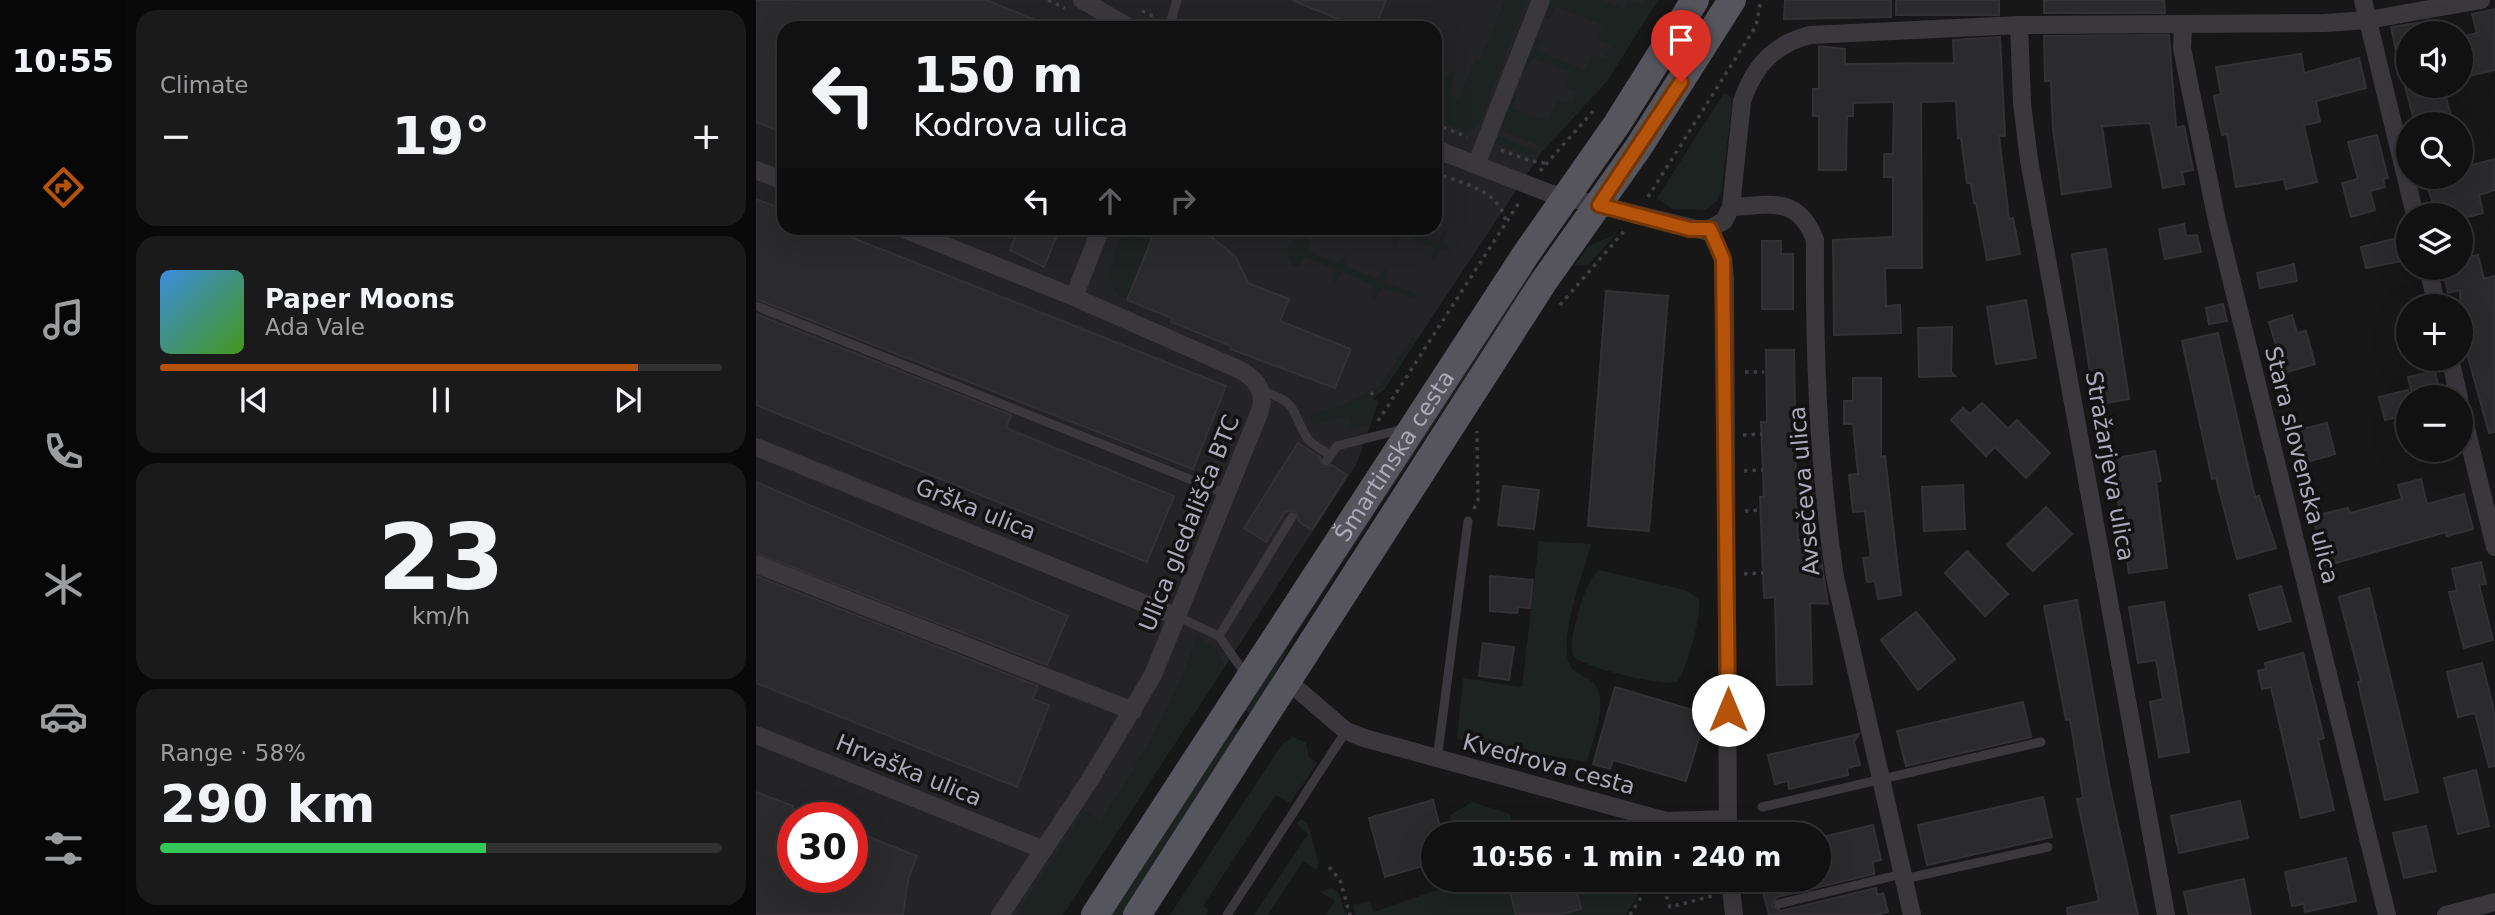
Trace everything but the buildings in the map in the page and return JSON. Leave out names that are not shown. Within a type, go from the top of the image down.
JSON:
[{"type":"main road","name":"Šmartinska cesta","points":[[1095,915],[1695,0]]},
{"type":"main road","name":"Šmartinska cesta","points":[[1137,915],[1544,281],[1599,205],[1732,0]]},
{"type":"street","points":[[1082,0],[1118,21]]},
{"type":"street","points":[[1476,164],[1541,0]]},
{"type":"street","points":[[2363,0],[2412,203]]},
{"type":"street","points":[[1442,152],[1566,197],[1690,229],[1710,229],[1724,221],[1731,207],[1742,100],[1762,62],[1780,46],[1810,35],[2019,25],[2368,20],[2481,0]]},
{"type":"street","name":"Stara slovenska ulica","points":[[2183,24],[2182,48],[2217,220],[2387,915]]},
{"type":"street","name":"Stražarjeva ulica","points":[[2019,25],[2022,103],[2029,160],[2166,915]]},
{"type":"street","points":[[756,170],[777,178]]},
{"type":"street","name":"Avsečeva ulica","points":[[1731,207],[1778,204],[1790,207],[1803,216],[1815,240],[1819,398],[1828,533],[1835,577],[1912,915]]},
{"type":"street","points":[[1710,229],[1723,259],[1725,279],[1728,822]]},
{"type":"street","points":[[919,235],[1074,297],[1243,372],[1262,391]]},
{"type":"street","points":[[1074,297],[1098,235]]},
{"type":"street","name":"Ulica gledališča BTC","points":[[1000,915],[1133,711],[1157,666],[1260,411],[1262,391]]},
{"type":"street","name":"Grška ulica","points":[[756,447],[1178,617]]},
{"type":"street","points":[[2473,457],[2495,547]]},
{"type":"street","points":[[756,564],[1133,711]]},
{"type":"street","name":"Kvedrova cesta","points":[[1288,681],[1346,731],[1437,760],[1676,822]]},
{"type":"street","name":"Hrvaška ulica","points":[[756,735],[1044,850]]},
{"type":"street","points":[[1731,892],[1734,915]]},
{"type":"street","points":[[2446,915],[2495,902]]},
{"type":"lane","points":[[1171,21],[1177,0]]},
{"type":"lane","points":[[756,306],[1227,494]]},
{"type":"lane","points":[[1262,391],[1284,398],[1298,416],[1308,440],[1328,458],[1337,446],[1415,425]]},
{"type":"lane","points":[[1219,636],[1292,517]]},
{"type":"lane","points":[[1437,760],[1468,521]]},
{"type":"lane","points":[[1178,617],[1219,636],[1249,680]]},
{"type":"lane","points":[[1227,915],[1346,731]]},
{"type":"lane","points":[[1762,807],[2041,742]]},
{"type":"lane","points":[[1779,904],[2048,847]]},
{"type":"path","points":[[1653,189],[1758,20],[1761,0]]},
{"type":"path","points":[[1735,45],[1762,62]]},
{"type":"path","points":[[1442,127],[1468,137]]},
{"type":"path","points":[[1497,149],[1545,163]]},
{"type":"path","name":"Šmartinska cesta","points":[[1377,423],[1506,221],[1503,208],[1493,197],[1442,176]]},
{"type":"path","points":[[1371,391],[1374,397]]},
{"type":"path","points":[[1468,521],[1478,500],[1477,426]]},
{"type":"path","points":[[1742,575],[1763,573]]},
{"type":"path","points":[[1329,867],[1340,880],[1350,915]]},
{"type":"path","points":[[1630,915],[1644,892]]},
{"type":"path","points":[[1665,892],[1670,907],[1713,892]]},
{"type":"shaded area","points":[[756,0],[1658,0],[1607,81],[1541,153],[1384,390],[1375,395],[1372,400],[1379,401],[1356,465],[1063,915],[756,915]]},
{"type":"shaded area","points":[[1505,0],[1527,0],[1479,125],[1467,132],[1442,122],[1442,79],[1456,70],[1448,95],[1459,99],[1476,59],[1480,61]]},
{"type":"shaded area","points":[[1549,0],[1601,0],[1624,9],[1629,0],[1643,4],[1645,0],[1658,0],[1607,81],[1546,148],[1498,129],[1512,91],[1518,91],[1512,108],[1549,121],[1558,100],[1571,104],[1578,91],[1564,86],[1570,72],[1533,58],[1526,71],[1522,69],[1535,39],[1541,38],[1536,51],[1585,70],[1592,55],[1605,59],[1611,45],[1598,39],[1603,25],[1555,6],[1550,19],[1546,17]]},
{"type":"shaded area","points":[[1724,93],[1730,96],[1732,104],[1722,190],[1717,201],[1705,210],[1672,209],[1657,198]]},
{"type":"shaded area","points":[[1496,135],[1541,153],[1527,155],[1495,143]]},
{"type":"shaded area","points":[[1445,231],[1444,244],[1449,248],[1441,250],[1433,261],[1431,257],[1434,248],[1403,235],[1422,235],[1437,242]]},
{"type":"shaded area","points":[[1616,234],[1588,265],[1574,266],[1589,246]]},
{"type":"shaded area","points":[[1122,235],[1134,235],[1150,241],[1127,300],[1113,287],[1113,259]]},
{"type":"shaded area","points":[[1395,235],[1403,235],[1394,246],[1392,241]]},
{"type":"shaded area","points":[[1307,237],[1310,241],[1307,251],[1339,264],[1347,253],[1345,266],[1377,279],[1385,268],[1387,272],[1384,282],[1416,294],[1416,299],[1382,288],[1374,299],[1372,295],[1375,285],[1343,272],[1335,283],[1333,279],[1336,270],[1304,256],[1299,267],[1295,267],[1288,257],[1288,247],[1295,240]]},
{"type":"shaded area","points":[[1529,271],[1533,273],[1293,639],[1253,715],[1244,710]]},
{"type":"shaded area","points":[[1413,337],[1417,340],[1384,390],[1372,399],[1379,401],[1370,425],[1352,429],[1349,416],[1312,425],[1310,415],[1344,404],[1380,386]]},
{"type":"shaded area","points":[[1539,541],[1591,544],[1570,618],[1567,648],[1571,668],[1591,681],[1600,697],[1599,720],[1587,762],[1457,739],[1463,678],[1522,687]]},
{"type":"shaded area","points":[[1599,570],[1685,590],[1698,598],[1699,614],[1693,641],[1677,682],[1668,683],[1623,675],[1592,666],[1573,656],[1573,638],[1579,610],[1589,584]]},
{"type":"shaded area","points":[[1197,638],[1215,649],[1225,667],[1063,915],[1017,914],[1084,811],[1100,821],[1142,755],[1166,710]]},
{"type":"shaded area","points":[[1233,726],[1243,732],[1124,915],[1110,915]]},
{"type":"shaded area","points":[[1293,737],[1306,743],[1309,757],[1317,763],[1290,803],[1276,795],[1203,906],[1209,910],[1206,915],[1170,915],[1282,744]]},
{"type":"shaded area","points":[[1472,802],[1510,814],[1512,822],[1451,822],[1450,815]]},
{"type":"shaded area","points":[[1301,819],[1308,824],[1318,861],[1317,870],[1303,861],[1268,915],[1254,915],[1308,834],[1296,824]]},
{"type":"shaded area","points":[[1331,888],[1339,893],[1346,915],[1325,915],[1335,901],[1321,892]]},
{"type":"shaded area","points":[[1431,892],[1510,892],[1516,915],[1356,915],[1353,905],[1369,901],[1374,912]]},
{"type":"shaded area","points":[[1577,892],[1640,892],[1626,915],[1558,915],[1581,908]]},
{"type":"route","points":[[1681,82],[1599,205],[1690,229],[1710,229],[1720,247],[1725,279],[1728,710]]}]
